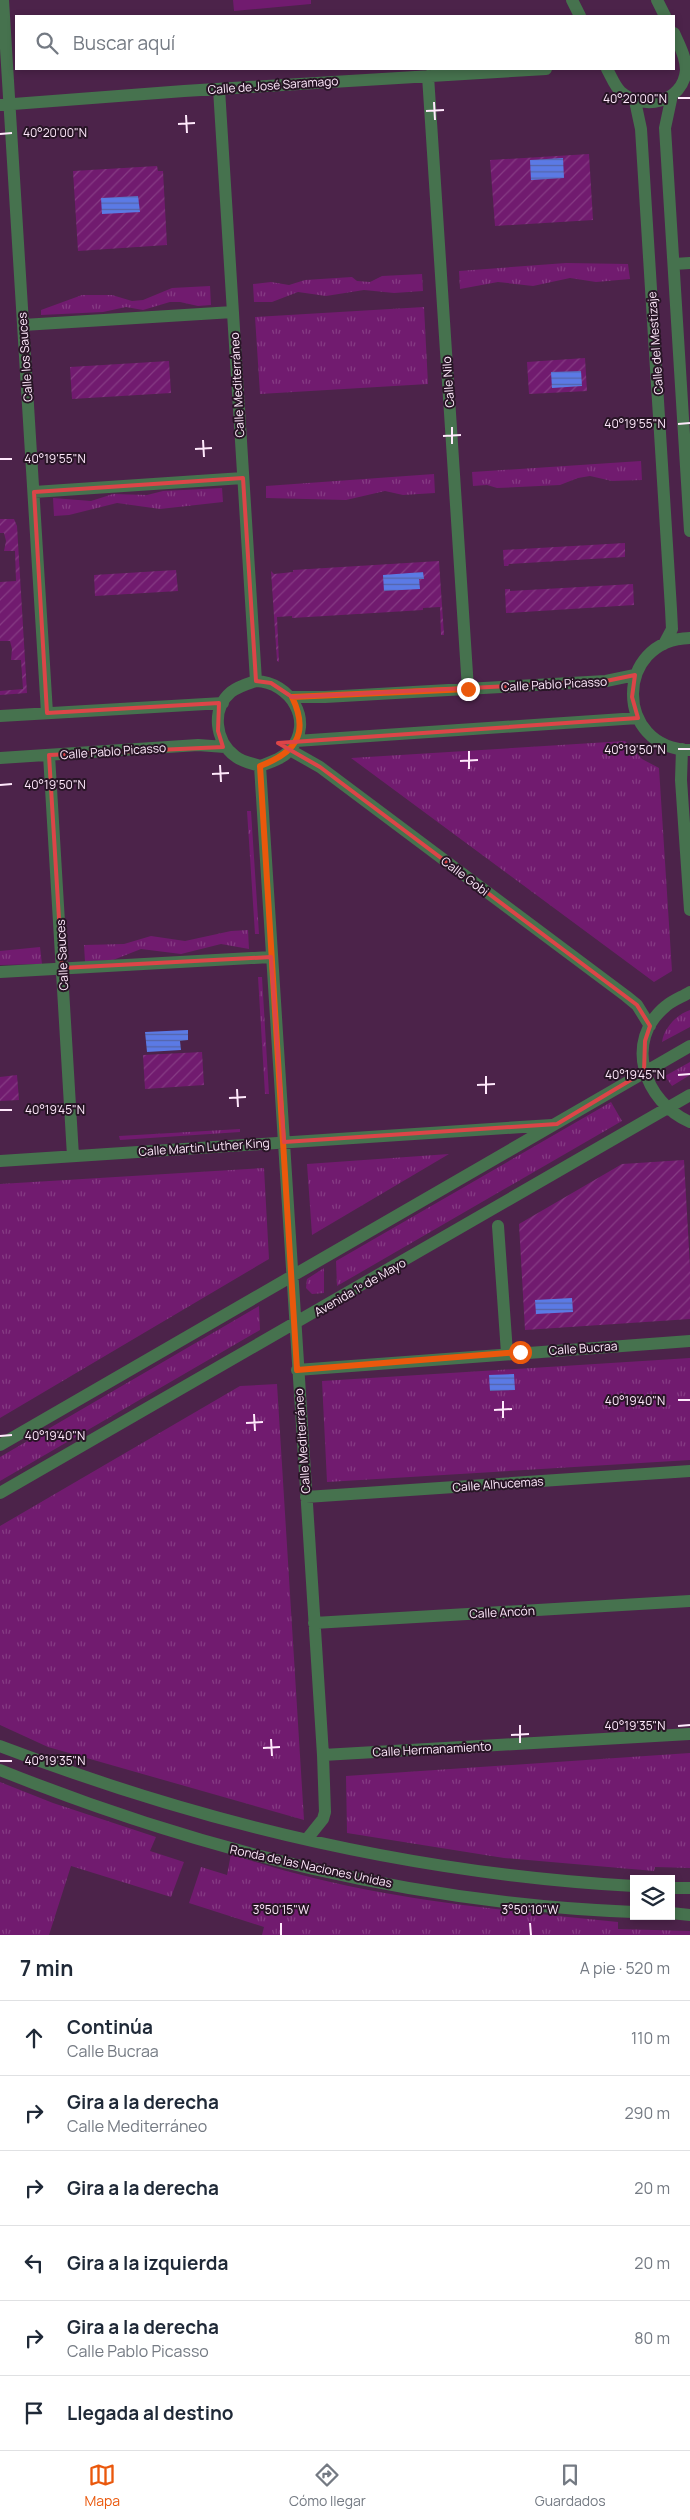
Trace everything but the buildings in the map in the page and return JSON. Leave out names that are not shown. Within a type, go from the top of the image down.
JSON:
[{"type":"street","name":"Calle los Sauces","points":[[4,0],[5,105],[23,325],[48,713]]},
{"type":"street","points":[[572,0],[580,15]]},
{"type":"street","points":[[658,0],[666,15]]},
{"type":"street","points":[[608,70],[619,91],[635,101],[659,102],[672,95],[681,84],[688,67],[675,35]]},
{"type":"street","name":"Calle de José Saramago","points":[[5,105],[219,89],[529,70]]},
{"type":"street","name":"Calle Nilo","points":[[428,76],[468,689]]},
{"type":"street","name":"Calle Mediterráneo","points":[[219,89],[256,681]]},
{"type":"street","name":"Calle del Mestizaje","points":[[672,95],[665,128],[688,468],[690,531]]},
{"type":"street","name":"Calle del Mestizaje","points":[[635,101],[641,129],[671,599],[672,629],[664,644]]},
{"type":"street","points":[[674,264],[690,263]]},
{"type":"street","points":[[23,325],[233,312]]},
{"type":"street","points":[[34,492],[243,478]]},
{"type":"street","points":[[690,638],[677,639],[664,644],[652,652],[635,675],[632,697],[638,718],[656,739],[671,747],[686,750],[681,780],[690,910]]},
{"type":"street","name":"Calle Pablo Picasso","points":[[292,697],[606,681],[635,675]]},
{"type":"street","points":[[256,681],[271,683],[292,697],[299,711],[300,721],[293,745],[280,758],[260,766],[235,757],[225,747],[218,731],[222,703],[241,685],[256,681]]},
{"type":"street","points":[[0,716],[222,703]]},
{"type":"street","points":[[293,745],[638,718]]},
{"type":"street","name":"Calle Pablo Picasso","points":[[0,758],[198,745],[225,747]]},
{"type":"street","name":"Calle Gobi","points":[[293,745],[320,768],[637,1005],[650,1026]]},
{"type":"street","name":"Calle Sauces","points":[[50,755],[73,1156]]},
{"type":"street","name":"Calle Mediterráneo","points":[[260,766],[291,1278],[323,1755],[325,1812],[323,1820],[306,1839]]},
{"type":"street","points":[[0,972],[271,957]]},
{"type":"street","points":[[690,992],[662,1010],[650,1026],[645,1041],[643,1058],[644,1072],[650,1088],[666,1109],[690,1122]]},
{"type":"street","name":"Calle Gobi","points":[[637,1005],[662,1010]]},
{"type":"street","points":[[0,1446],[690,1046]]},
{"type":"street","name":"Avenida 1º de Mayo","points":[[0,1493],[690,1095]]},
{"type":"street","name":"Calle Martin Luther King","points":[[0,1161],[557,1124]]},
{"type":"street","points":[[498,1226],[507,1353]]},
{"type":"street","name":"Calle Bucraa","points":[[297,1370],[690,1341]]},
{"type":"street","name":"Calle Alhucemas","points":[[306,1497],[690,1471]]},
{"type":"street","name":"Calle Ancón","points":[[314,1623],[690,1601]]},
{"type":"street","name":"Calle Hermanamiento","points":[[323,1755],[690,1734]]},
{"type":"street","name":"Ronda de las Naciones Unidas","points":[[0,1746],[72,1774],[159,1802],[253,1828],[501,1874],[630,1886]]},
{"type":"street","name":"Ronda de las Naciones Unidas","points":[[0,1770],[148,1824],[251,1854],[388,1883],[502,1901],[590,1910],[630,1912]]},
{"type":"street","points":[[675,1888],[690,1888]]},
{"type":"street","points":[[675,1913],[690,1915]]},
{"type":"highlighted area","points":[[243,478],[256,681],[271,683],[292,697],[606,681],[635,675],[632,697],[638,718],[278,743],[320,767],[637,1005],[650,1026],[645,1041],[644,1072],[557,1124],[284,1142],[271,957],[62,968],[49,755],[223,747],[218,731],[219,703],[47,713],[34,492]]},
{"type":"green space","points":[[233,0],[311,0],[311,4],[234,11]]},
{"type":"green space","points":[[589,154],[593,220],[495,226],[490,160]]},
{"type":"green space","points":[[157,166],[158,171],[163,171],[167,245],[78,251],[73,171]]},
{"type":"green space","points":[[566,263],[628,264],[630,279],[596,282],[570,278],[533,286],[498,282],[460,289],[459,271]]},
{"type":"green space","points":[[422,274],[423,291],[394,293],[364,290],[326,296],[298,292],[272,302],[254,302],[253,284],[271,282],[289,285],[305,280],[352,277],[357,281],[370,282],[382,276]]},
{"type":"green space","points":[[210,286],[211,305],[198,306],[170,302],[143,310],[126,307],[103,312],[41,315],[41,310],[82,295],[112,295],[132,301],[143,300],[172,288]]},
{"type":"green space","points":[[424,307],[428,384],[260,394],[255,317]]},
{"type":"green space","points":[[585,358],[587,391],[529,394],[527,362]]},
{"type":"green space","points":[[169,361],[171,393],[72,399],[70,367]]},
{"type":"green space","points":[[641,461],[642,480],[612,481],[590,476],[578,478],[560,485],[497,488],[487,485],[473,486],[472,472]]},
{"type":"green space","points":[[434,474],[435,493],[403,495],[385,491],[346,500],[266,498],[266,486]]},
{"type":"green space","points":[[222,488],[223,502],[160,509],[117,503],[69,515],[54,516],[53,498],[91,501],[113,494],[147,495],[163,491]]},
{"type":"green space","points":[[0,519],[14,519],[17,526],[27,693],[0,695],[0,691],[23,689],[21,660],[11,660],[12,649],[10,641],[0,641],[0,582],[16,581],[15,551],[4,551],[6,541],[4,533],[0,533]]},
{"type":"green space","points":[[625,543],[625,557],[509,564],[504,566],[503,550]]},
{"type":"green space","points":[[439,561],[444,635],[441,635],[440,607],[423,608],[423,610],[292,618],[292,616],[277,617],[279,662],[277,661],[271,571],[274,574],[293,572],[293,570]]},
{"type":"green space","points":[[176,570],[178,591],[95,596],[94,575]]},
{"type":"green space","points":[[633,584],[634,605],[506,613],[505,589],[510,589],[510,591]]},
{"type":"green space","points":[[625,741],[642,759],[659,768],[672,971],[654,982],[351,758]]},
{"type":"green space","points":[[247,811],[251,811],[259,934],[255,934]]},
{"type":"green space","points":[[248,930],[249,949],[221,944],[181,954],[141,949],[113,960],[85,962],[84,945],[124,944],[151,936],[185,941],[231,931]]},
{"type":"green space","points":[[40,947],[42,964],[0,965],[0,951]]},
{"type":"green space","points":[[258,977],[262,977],[269,1094],[265,1094]]},
{"type":"green space","points":[[690,1010],[690,1027],[662,1042],[665,1032],[672,1023],[680,1015]]},
{"type":"green space","points":[[202,1052],[204,1085],[145,1089],[143,1055]]},
{"type":"green space","points":[[690,1062],[690,1075],[672,1086],[665,1076]]},
{"type":"green space","points":[[17,1075],[19,1100],[0,1101],[0,1077]]},
{"type":"green space","points":[[611,1102],[622,1121],[337,1286],[336,1261]]},
{"type":"green space","points":[[240,1129],[240,1132],[120,1140],[119,1136]]},
{"type":"green space","points":[[449,1154],[312,1235],[307,1164]]},
{"type":"green space","points":[[684,1160],[690,1267],[690,1319],[525,1330],[519,1224],[622,1164]]},
{"type":"green space","points":[[264,1168],[269,1259],[0,1418],[0,1184]]},
{"type":"green space","points":[[324,1268],[324,1293],[312,1294],[306,1288],[307,1279]]},
{"type":"green space","points":[[259,1306],[260,1330],[0,1481],[0,1457]]},
{"type":"green space","points":[[690,1358],[690,1460],[327,1482],[322,1381]]},
{"type":"green space","points":[[277,1384],[304,1820],[48,1747],[0,1725],[0,1526],[240,1386]]},
{"type":"green space","points":[[690,1753],[690,1868],[655,1867],[654,1871],[504,1858],[347,1833],[346,1776]]},
{"type":"green space","points":[[0,1782],[53,1803],[156,1837],[150,1851],[184,1862],[171,1897],[71,1866],[49,1935],[0,1935]]},
{"type":"green space","points":[[231,1854],[278,1869],[374,1891],[471,1906],[618,1922],[618,1929],[690,1931],[690,1935],[262,1935],[264,1927],[189,1903],[201,1867],[227,1875]]},
{"type":"water","points":[[563,158],[564,178],[531,180],[530,160]]},
{"type":"water","points":[[138,196],[140,212],[102,214],[101,198]]},
{"type":"water","points":[[581,371],[582,386],[552,388],[551,372]]},
{"type":"water","points":[[423,572],[424,579],[419,579],[420,589],[384,591],[383,575]]},
{"type":"water","points":[[188,1030],[188,1040],[180,1041],[181,1050],[147,1052],[145,1032]]},
{"type":"water","points":[[572,1298],[573,1312],[536,1314],[535,1300]]},
{"type":"water","points":[[514,1374],[515,1390],[490,1391],[489,1375]]},
{"type":"route","points":[[468,689],[292,697],[299,711],[300,721],[300,732],[296,741],[290,750],[280,758],[260,766],[297,1370],[520,1352]]}]
